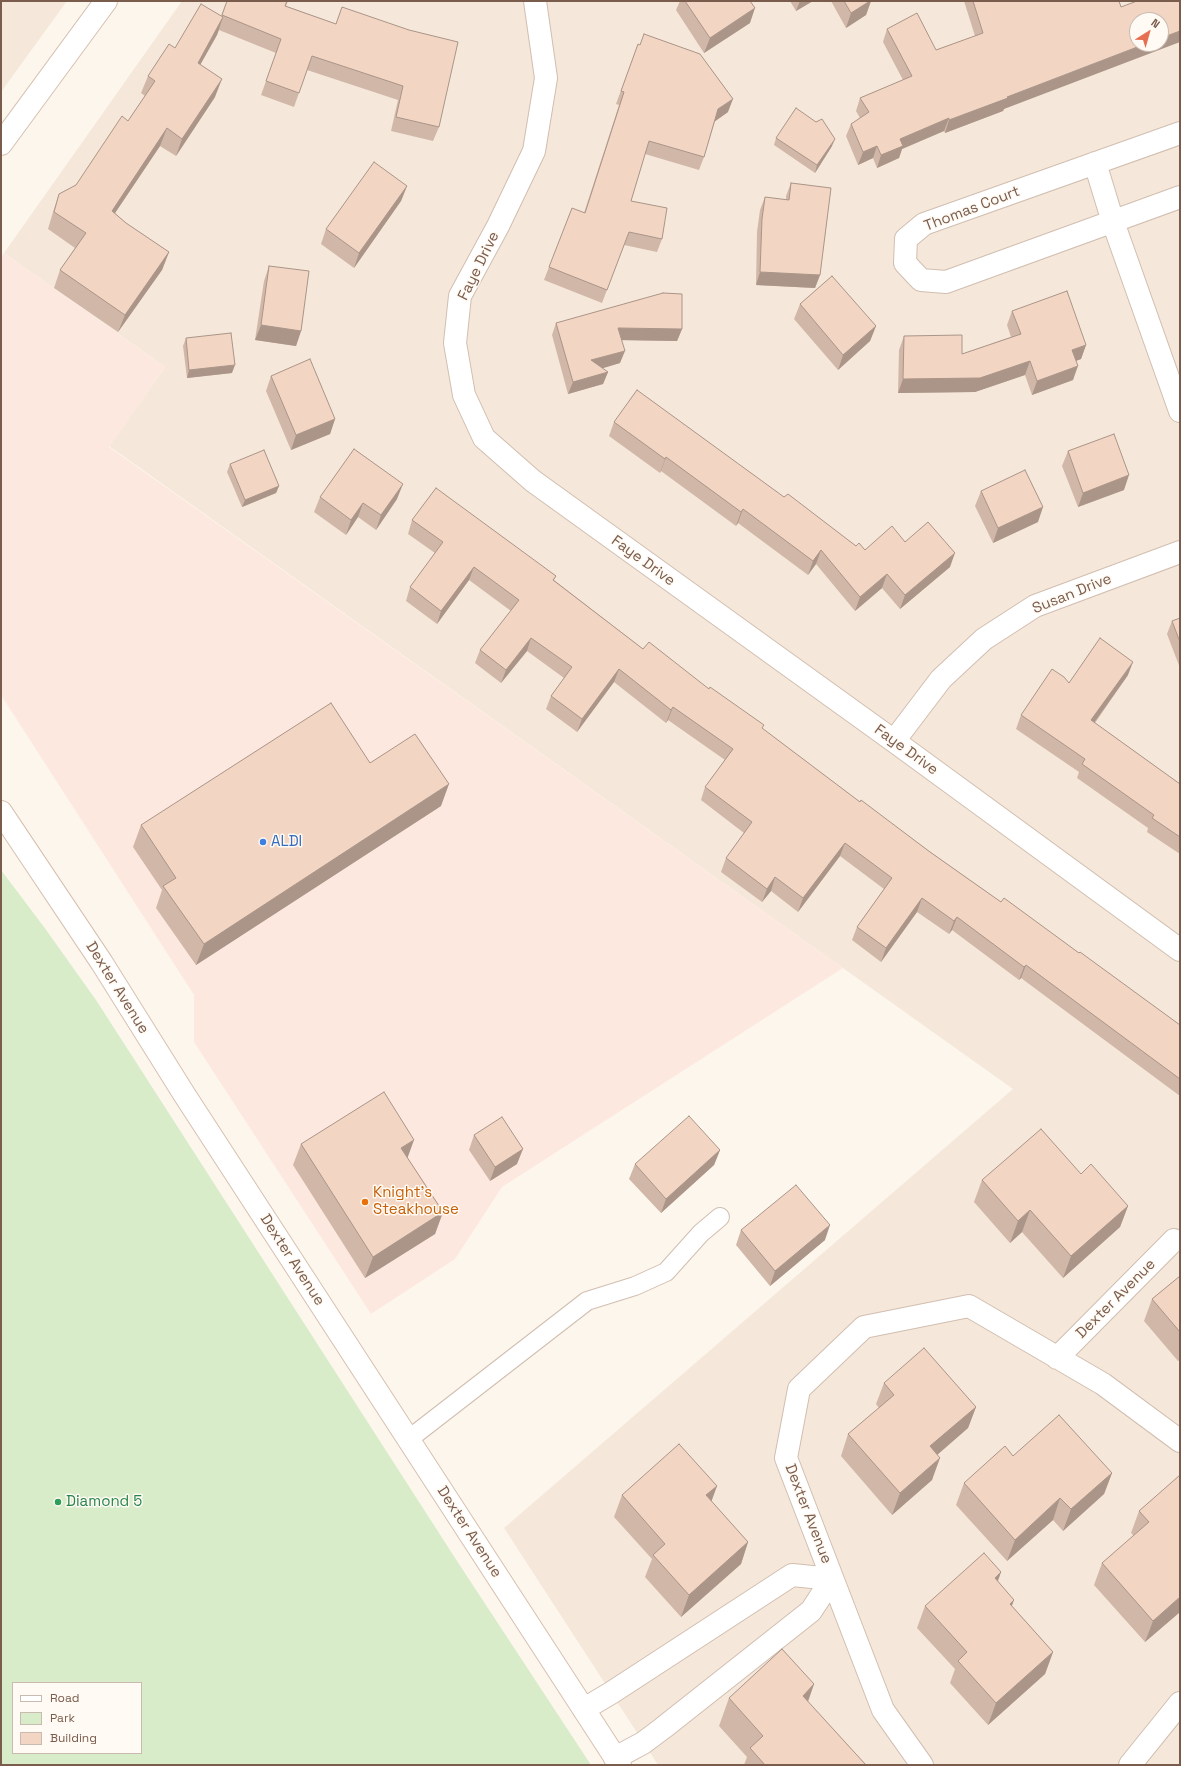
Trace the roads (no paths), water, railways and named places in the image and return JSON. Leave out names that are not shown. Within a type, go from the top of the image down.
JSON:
[{"type":"street","points":[[1,144],[106,1]]},
{"type":"street","name":"Faye Drive","points":[[535,1],[546,78],[534,150],[498,226],[460,296],[455,343],[464,395],[484,438],[533,481],[894,741],[1180,950]]},
{"type":"street","name":"Thomas Court","points":[[1180,133],[924,224],[906,239],[905,263],[921,280],[946,282],[1180,197]]},
{"type":"street","points":[[1095,164],[1113,222],[1180,411]]},
{"type":"street","name":"Susan Drive","points":[[894,741],[941,679],[984,639],[1035,606],[1180,552]]},
{"type":"street","name":"Dexter Avenue","points":[[1,812],[102,963],[184,1094],[618,1762],[812,1611],[832,1579]]},
{"type":"street","name":"Dexter Avenue","points":[[1057,1358],[1174,1240]]},
{"type":"street","name":"Dexter Avenue","points":[[922,1765],[883,1710],[786,1458],[799,1388],[864,1327],[970,1306],[1103,1384],[1180,1441]]},
{"type":"street","name":"Dexter Avenue","points":[[584,1709],[792,1575],[832,1579]]},
{"type":"street","points":[[1130,1765],[1180,1703]]},
{"type":"lane","points":[[409,1439],[444,1413],[545,1332],[587,1301],[635,1286],[666,1272],[701,1233],[720,1217]]},
{"type":"place","name":"ALDI","points":[[263,842]]},
{"type":"place","name":"Knight's Steakhouse","points":[[365,1202]]},
{"type":"place","name":"Diamond 5","points":[[58,1502]]}]
